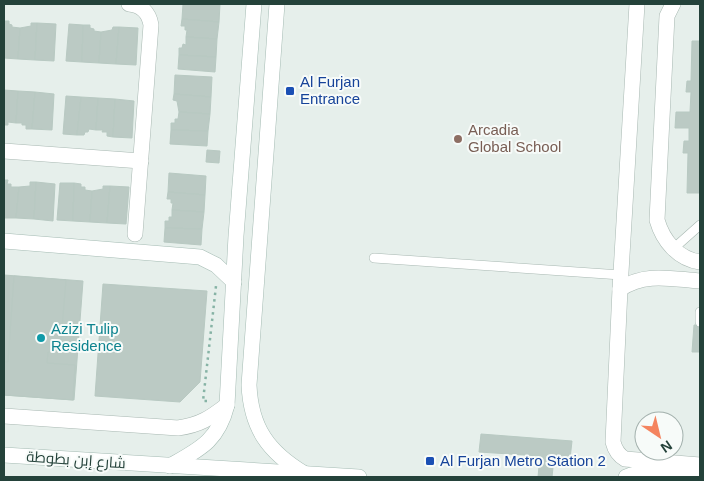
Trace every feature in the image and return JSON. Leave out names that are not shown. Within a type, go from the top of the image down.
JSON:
[{"type":"street","points":[[129,4],[136,5],[144,10],[151,25],[135,234]]},
{"type":"street","points":[[170,466],[209,441],[218,430],[227,405],[254,4]]},
{"type":"street","points":[[277,4],[250,375],[250,403],[255,421],[263,437],[274,452],[288,464],[305,474]]},
{"type":"street","points":[[637,4],[613,442],[614,449],[625,459],[700,465]]},
{"type":"street","points":[[673,4],[667,16],[657,220],[663,236],[673,249],[684,257],[700,262]]},
{"type":"street","points":[[4,151],[141,161]]},
{"type":"street","points":[[4,241],[200,256],[216,265],[234,282]]},
{"type":"street","points":[[621,275],[634,270],[648,277]]},
{"type":"street","points":[[621,275],[632,282],[648,277],[700,281]]},
{"type":"street","points":[[4,416],[178,428],[193,426],[205,421],[227,405]]},
{"type":"street","name":"شارع إبن بطوطة","points":[[4,455],[359,477]]},
{"type":"street","points":[[626,477],[631,474],[644,473],[700,477]]},
{"type":"lane","points":[[673,249],[700,225]]},
{"type":"lane","points":[[374,258],[621,275]]},
{"type":"lane","points":[[700,312],[700,322]]},
{"type":"path","points":[[216,285],[203,401],[227,405]]},
{"type":"building","points":[[183,4],[220,4],[219,22],[182,19]]},
{"type":"building","points":[[182,19],[219,22],[217,39],[186,37],[187,30],[185,30],[185,26],[181,26]]},
{"type":"building","points":[[4,21],[9,21],[12,27],[20,28],[18,59],[4,58]]},
{"type":"building","points":[[31,23],[37,23],[35,60],[18,59],[20,28],[31,26]]},
{"type":"building","points":[[37,23],[56,24],[54,61],[35,60]]},
{"type":"building","points":[[69,24],[83,25],[82,62],[66,61]]},
{"type":"building","points":[[83,25],[90,25],[90,28],[94,29],[94,31],[101,32],[99,63],[82,62]]},
{"type":"building","points":[[113,27],[119,27],[116,64],[99,63],[101,32],[112,30]]},
{"type":"building","points":[[119,27],[138,28],[136,65],[116,64]]},
{"type":"building","points":[[186,37],[217,39],[216,57],[179,55],[179,48],[182,48],[183,44],[186,45]]},
{"type":"building","points":[[692,41],[700,41],[700,193],[687,193],[688,153],[683,153],[684,141],[689,141],[689,128],[675,128],[676,112],[690,112],[691,92],[686,92],[687,81],[691,81]]},
{"type":"building","points":[[179,55],[216,57],[215,72],[178,69]]},
{"type":"building","points":[[175,75],[212,77],[211,97],[174,94]]},
{"type":"building","points":[[4,90],[18,91],[16,123],[8,122],[8,125],[4,125]]},
{"type":"building","points":[[18,91],[35,92],[32,129],[26,129],[26,125],[22,125],[22,123],[16,123]]},
{"type":"building","points":[[35,92],[54,94],[52,130],[32,129]]},
{"type":"building","points":[[174,94],[211,97],[210,114],[179,112],[177,101],[173,100]]},
{"type":"building","points":[[66,96],[81,97],[77,135],[63,134]]},
{"type":"building","points":[[81,97],[98,98],[96,130],[89,129],[84,135],[77,135]]},
{"type":"building","points":[[98,98],[115,99],[113,137],[107,136],[107,132],[102,132],[103,130],[96,130]]},
{"type":"building","points":[[115,99],[134,101],[132,138],[113,137]]},
{"type":"building","points":[[179,112],[210,114],[208,131],[171,130],[171,123],[175,123],[175,119],[178,119]]},
{"type":"building","points":[[171,130],[208,131],[207,146],[170,144]]},
{"type":"building","points":[[207,150],[220,151],[219,163],[206,162]]},
{"type":"building","points":[[169,173],[206,176],[205,195],[168,192]]},
{"type":"building","points":[[4,180],[8,180],[7,184],[11,184],[11,187],[19,187],[16,218],[4,218]]},
{"type":"building","points":[[30,182],[36,182],[34,219],[16,218],[19,187],[30,186]]},
{"type":"building","points":[[36,182],[55,184],[53,221],[34,219]]},
{"type":"building","points":[[60,183],[74,183],[73,221],[57,220]]},
{"type":"building","points":[[74,183],[81,184],[81,187],[85,187],[85,190],[92,191],[90,222],[73,221]]},
{"type":"building","points":[[103,186],[110,186],[107,223],[90,222],[92,191],[103,189]]},
{"type":"building","points":[[110,186],[129,187],[126,224],[107,223]]},
{"type":"building","points":[[168,192],[205,195],[204,212],[172,210],[173,203],[171,203],[171,199],[167,199]]},
{"type":"building","points":[[172,210],[204,212],[202,229],[165,228],[165,221],[169,221],[169,217],[172,217]]},
{"type":"building","points":[[165,228],[202,229],[201,245],[164,242]]},
{"type":"building","name":"Azizi Tulip Residence","points":[[4,275],[83,281],[74,400],[4,395]]},
{"type":"building","name":"Azizi Tulip Residence","points":[[14,276],[66,280],[60,352],[48,352],[47,363],[75,365],[73,400],[4,395],[4,362],[8,362]]},
{"type":"building","points":[[103,284],[207,291],[200,382],[180,402],[95,396]]},
{"type":"building","points":[[694,325],[700,325],[700,352],[692,352]]},
{"type":"building","points":[[481,434],[572,441],[570,459],[554,458],[552,477],[538,477],[540,456],[479,452]]},
{"type":"place","name":"Al Furjan Entrance","points":[[290,91]]},
{"type":"place","name":"Arcadia Global School","points":[[458,139]]},
{"type":"place","name":"Azizi Tulip Residence","points":[[41,338]]},
{"type":"place","name":"Al Furjan Metro Station 2","points":[[430,461]]}]
